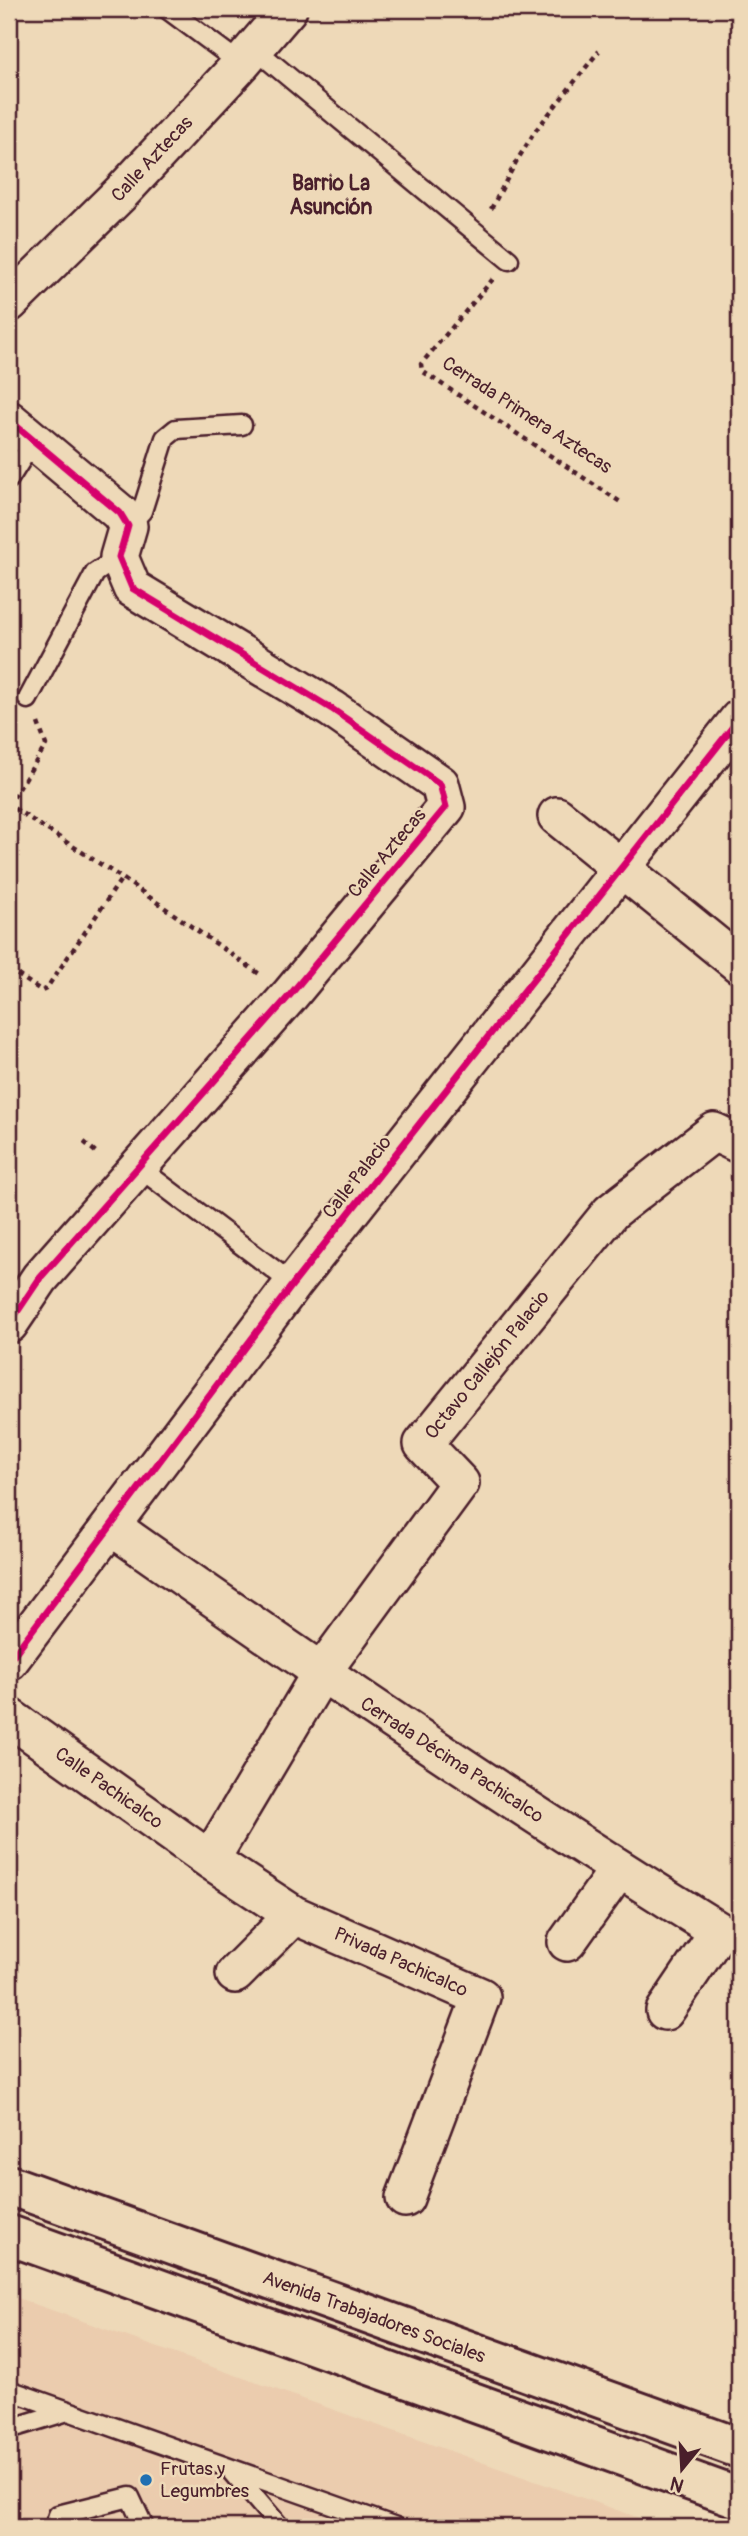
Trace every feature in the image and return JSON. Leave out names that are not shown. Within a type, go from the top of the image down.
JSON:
[{"type":"main road","name":"Avenida Trabajadores Sociales","points":[[9,2185],[739,2448]]},
{"type":"main road","points":[[9,2235],[739,2498]]},
{"type":"street","name":"Calle Aztecas","points":[[10,299],[121,193],[288,9]]},
{"type":"street","name":"Calle Aztecas","points":[[9,1324],[40,1278],[290,995],[446,807],[440,784],[332,709],[132,588],[120,513],[21,430]]},
{"type":"street","name":"Calle Palacio","points":[[9,1661],[293,1284],[739,719]]},
{"type":"street","points":[[557,816],[739,964]]},
{"type":"street","name":"Octavo Callejón Palacio","points":[[209,1860],[321,1673],[460,1483],[423,1444],[611,1212],[714,1132],[739,1144]]},
{"type":"street","name":"Cerrada Décima Pachicalco","points":[[112,1527],[321,1673],[619,1869],[719,1931],[666,2011]]},
{"type":"street","name":"Calle Pachicalco","points":[[9,1717],[209,1860]]},
{"type":"street","name":"Privada Pachicalco","points":[[209,1860],[294,1915],[481,1997],[405,2198]]},
{"type":"street","points":[[567,1942],[619,1869]]},
{"type":"street","points":[[235,1974],[294,1915]]},
{"type":"lane","points":[[167,9],[248,56],[509,260]]},
{"type":"lane","points":[[29,699],[95,573],[123,541],[142,511],[165,438],[176,429],[242,425]]},
{"type":"lane","points":[[9,480],[21,430]]},
{"type":"lane","points":[[137,1166],[293,1284]]},
{"type":"lane","points":[[9,2390],[396,2527]]},
{"type":"lane","points":[[9,2429],[68,2411]]},
{"type":"lane","points":[[230,2469],[280,2527]]},
{"type":"lane","points":[[54,2527],[58,2515],[130,2497],[144,2527]]},
{"type":"path","points":[[479,234],[516,162],[536,131],[598,51]]},
{"type":"path","points":[[29,699],[46,745],[9,805],[122,878],[290,995]]},
{"type":"path","points":[[9,970],[42,990],[46,989],[122,878]]},
{"type":"shaded area","points":[[9,2295],[665,2527],[9,2527]]},
{"type":"cycle path","points":[[9,420],[120,513],[128,526],[119,557],[132,588],[332,709],[440,784],[446,807],[290,995],[40,1278],[9,1324]]},
{"type":"cycle path","points":[[9,1661],[293,1284],[739,719]]},
{"type":"place","name":"Frutas y Legumbres","points":[[146,2480]]},
{"type":"district","name":"Barrio La Asunción","points":[[331,195]]}]
